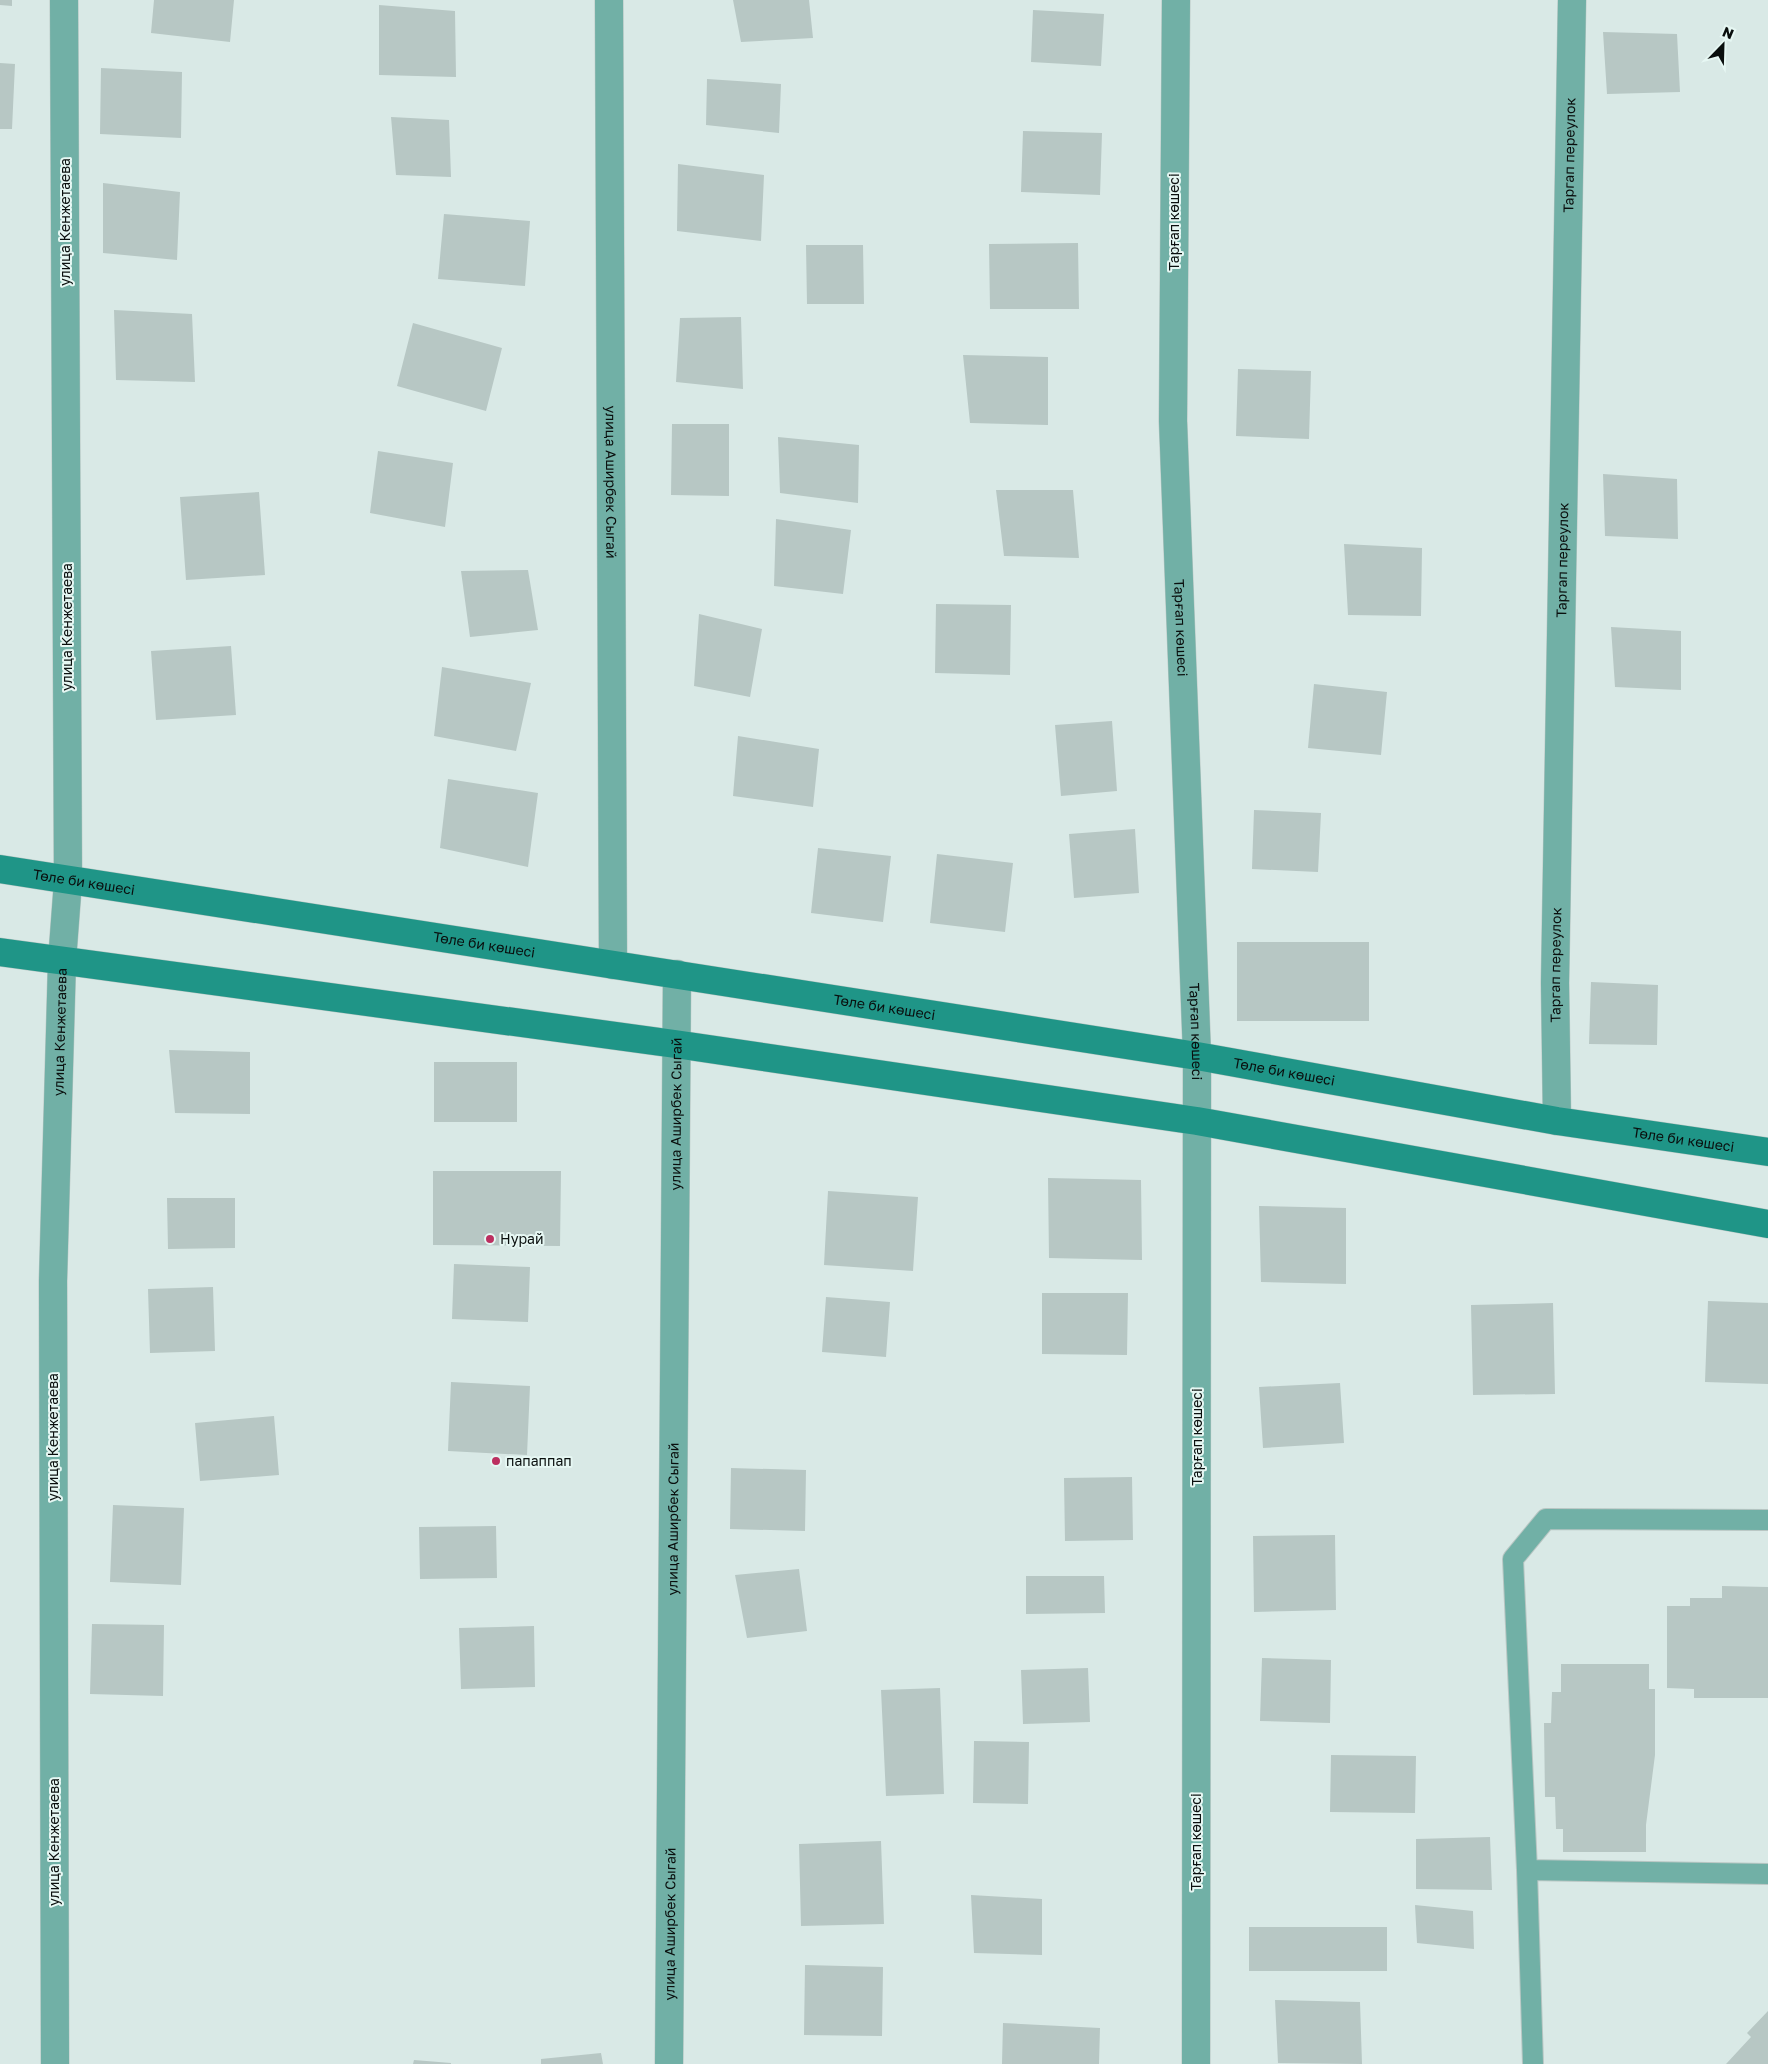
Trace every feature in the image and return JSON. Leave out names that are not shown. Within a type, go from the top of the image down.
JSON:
[{"type":"main road","name":"Төле би көшесі","points":[[0,870],[1197,1056],[1557,1120],[1768,1152]]},
{"type":"main road","points":[[0,952],[675,1044],[1197,1121],[1768,1224]]},
{"type":"street","name":"улица Кенжетаева","points":[[55,2064],[53,1281],[62,961],[68,881],[64,0]]},
{"type":"street","name":"улица Аширбек Сыгай","points":[[609,0],[613,965]]},
{"type":"street","name":"Тарғап көшесі","points":[[1176,0],[1173,421],[1197,1056],[1196,2064]]},
{"type":"street","name":"Таргап переулок","points":[[1557,1120],[1555,973],[1572,0]]},
{"type":"street","name":"улица Аширбек Сыгай","points":[[669,2064],[677,974]]},
{"type":"lane","points":[[1533,2064],[1527,1870],[1512,1559],[1546,1519],[1768,1520]]},
{"type":"lane","points":[[1527,1870],[1768,1874]]},
{"type":"building","points":[[0,0],[12,0],[12,6],[0,5]]},
{"type":"building","points":[[154,0],[234,0],[230,42],[151,33]]},
{"type":"building","points":[[733,0],[809,0],[813,38],[741,42]]},
{"type":"building","points":[[379,5],[455,11],[456,77],[379,75]]},
{"type":"building","points":[[1033,10],[1104,14],[1101,66],[1031,62]]},
{"type":"building","points":[[1603,32],[1677,34],[1680,92],[1607,94]]},
{"type":"building","points":[[0,63],[15,64],[12,129],[0,129]]},
{"type":"building","points":[[101,68],[182,72],[181,138],[100,134]]},
{"type":"building","points":[[707,79],[781,84],[779,133],[706,125]]},
{"type":"building","points":[[391,117],[449,120],[451,177],[396,175]]},
{"type":"building","points":[[1023,131],[1102,133],[1100,195],[1021,192]]},
{"type":"building","points":[[678,164],[764,175],[761,241],[677,231]]},
{"type":"building","points":[[103,183],[180,192],[177,260],[103,253]]},
{"type":"building","points":[[444,214],[530,221],[525,286],[438,279]]},
{"type":"building","points":[[1078,243],[1079,309],[990,309],[989,244]]},
{"type":"building","points":[[806,245],[863,245],[864,304],[807,304]]},
{"type":"building","points":[[114,310],[192,314],[195,382],[116,380]]},
{"type":"building","points":[[741,317],[743,389],[676,382],[680,318]]},
{"type":"building","points":[[413,323],[502,348],[486,411],[397,386]]},
{"type":"building","points":[[963,355],[1048,357],[1048,425],[970,423]]},
{"type":"building","points":[[1238,369],[1311,371],[1309,439],[1236,436]]},
{"type":"building","points":[[672,424],[729,424],[729,496],[671,495]]},
{"type":"building","points":[[778,437],[859,445],[858,503],[780,493]]},
{"type":"building","points":[[378,451],[453,463],[445,527],[370,513]]},
{"type":"building","points":[[1603,474],[1677,479],[1678,539],[1605,536]]},
{"type":"building","points":[[996,490],[1073,490],[1079,558],[1004,556]]},
{"type":"building","points":[[259,492],[265,575],[186,580],[180,497]]},
{"type":"building","points":[[776,519],[851,530],[843,594],[774,586]]},
{"type":"building","points":[[1344,544],[1422,548],[1421,616],[1348,615]]},
{"type":"building","points":[[528,570],[538,630],[470,637],[461,571]]},
{"type":"building","points":[[936,604],[1011,605],[1010,675],[935,673]]},
{"type":"building","points":[[699,614],[762,629],[750,697],[694,686]]},
{"type":"building","points":[[1611,627],[1681,631],[1681,690],[1615,687]]},
{"type":"building","points":[[231,646],[236,715],[156,720],[151,651]]},
{"type":"building","points":[[442,667],[531,683],[516,751],[434,736]]},
{"type":"building","points":[[1314,684],[1387,692],[1381,755],[1308,748]]},
{"type":"building","points":[[1112,721],[1117,791],[1061,796],[1055,725]]},
{"type":"building","points":[[738,736],[819,749],[813,807],[733,796]]},
{"type":"building","points":[[448,779],[538,793],[528,867],[440,848]]},
{"type":"building","points":[[1254,810],[1321,813],[1318,872],[1252,869]]},
{"type":"building","points":[[1135,829],[1139,893],[1074,898],[1069,834]]},
{"type":"building","points":[[818,848],[891,856],[883,922],[811,913]]},
{"type":"building","points":[[937,854],[1013,863],[1005,932],[930,923]]},
{"type":"building","points":[[1237,942],[1369,942],[1369,1021],[1237,1021]]},
{"type":"building","points":[[1591,982],[1658,985],[1657,1045],[1589,1044]]},
{"type":"building","points":[[169,1050],[250,1052],[250,1114],[175,1113]]},
{"type":"building","points":[[434,1062],[517,1062],[517,1122],[434,1122]]},
{"type":"building","points":[[433,1171],[561,1171],[560,1246],[433,1245]]},
{"type":"building","points":[[1048,1178],[1141,1180],[1142,1260],[1049,1258]]},
{"type":"building","points":[[828,1191],[918,1197],[913,1271],[824,1265]]},
{"type":"building","points":[[167,1198],[235,1198],[235,1248],[168,1249]]},
{"type":"building","points":[[1259,1206],[1346,1208],[1346,1284],[1261,1282]]},
{"type":"building","points":[[454,1264],[530,1267],[528,1322],[452,1319]]},
{"type":"building","points":[[213,1287],[215,1351],[150,1353],[148,1289]]},
{"type":"building","points":[[1042,1293],[1128,1293],[1127,1355],[1042,1354]]},
{"type":"building","points":[[826,1297],[890,1302],[886,1357],[822,1352]]},
{"type":"building","points":[[1708,1301],[1768,1303],[1768,1384],[1705,1382]]},
{"type":"building","points":[[1553,1303],[1555,1394],[1473,1395],[1471,1305]]},
{"type":"building","points":[[451,1382],[530,1386],[527,1455],[448,1451]]},
{"type":"building","points":[[1340,1383],[1344,1443],[1263,1448],[1259,1387]]},
{"type":"building","points":[[274,1416],[279,1475],[200,1481],[195,1423]]},
{"type":"building","points":[[731,1468],[806,1470],[805,1531],[730,1529]]},
{"type":"building","points":[[1132,1477],[1133,1540],[1065,1541],[1064,1478]]},
{"type":"building","points":[[113,1505],[184,1508],[181,1585],[110,1582]]},
{"type":"building","points":[[496,1526],[497,1578],[420,1579],[419,1527]]},
{"type":"building","points":[[1335,1535],[1336,1610],[1254,1612],[1253,1536]]},
{"type":"building","points":[[799,1569],[807,1631],[747,1638],[735,1575]]},
{"type":"building","points":[[1026,1576],[1104,1576],[1105,1613],[1026,1614]]},
{"type":"building","points":[[1722,1586],[1768,1587],[1768,1698],[1694,1698],[1694,1689],[1667,1688],[1667,1606],[1690,1606],[1690,1598],[1722,1598]]},
{"type":"building","points":[[92,1624],[164,1625],[163,1696],[90,1694]]},
{"type":"building","points":[[534,1626],[535,1687],[461,1689],[459,1628]]},
{"type":"building","points":[[1262,1658],[1331,1660],[1330,1723],[1260,1721]]},
{"type":"building","points":[[1561,1664],[1649,1664],[1649,1689],[1655,1689],[1655,1755],[1646,1825],[1646,1852],[1563,1852],[1563,1829],[1556,1829],[1555,1797],[1545,1797],[1544,1723],[1551,1723],[1552,1692],[1561,1692]]},
{"type":"building","points":[[1088,1668],[1090,1722],[1023,1724],[1021,1670]]},
{"type":"building","points":[[940,1688],[944,1794],[886,1796],[881,1690]]},
{"type":"building","points":[[974,1741],[1029,1742],[1028,1804],[973,1803]]},
{"type":"building","points":[[1331,1755],[1416,1756],[1415,1813],[1330,1812]]},
{"type":"building","points":[[1490,1837],[1492,1890],[1416,1889],[1416,1839]]},
{"type":"building","points":[[881,1841],[884,1924],[801,1926],[799,1844]]},
{"type":"building","points":[[971,1895],[1042,1899],[1042,1955],[974,1953]]},
{"type":"building","points":[[1415,1905],[1473,1911],[1474,1949],[1417,1943]]},
{"type":"building","points":[[1249,1927],[1387,1927],[1387,1971],[1249,1971]]},
{"type":"building","points":[[805,1965],[883,1967],[882,2036],[804,2035]]},
{"type":"building","points":[[1275,2000],[1360,2002],[1362,2064],[1278,2063]]},
{"type":"building","points":[[1768,2011],[1768,2064],[1726,2064],[1751,2037],[1747,2033]]},
{"type":"building","points":[[1003,2023],[1100,2028],[1099,2064],[1002,2064]]},
{"type":"building","points":[[601,2053],[603,2064],[541,2064],[541,2059]]},
{"type":"building","points":[[414,2060],[451,2063],[451,2064],[413,2064]]},
{"type":"place","name":"Нурай","points":[[490,1239]]},
{"type":"place","name":"папаппап","points":[[496,1461]]}]
